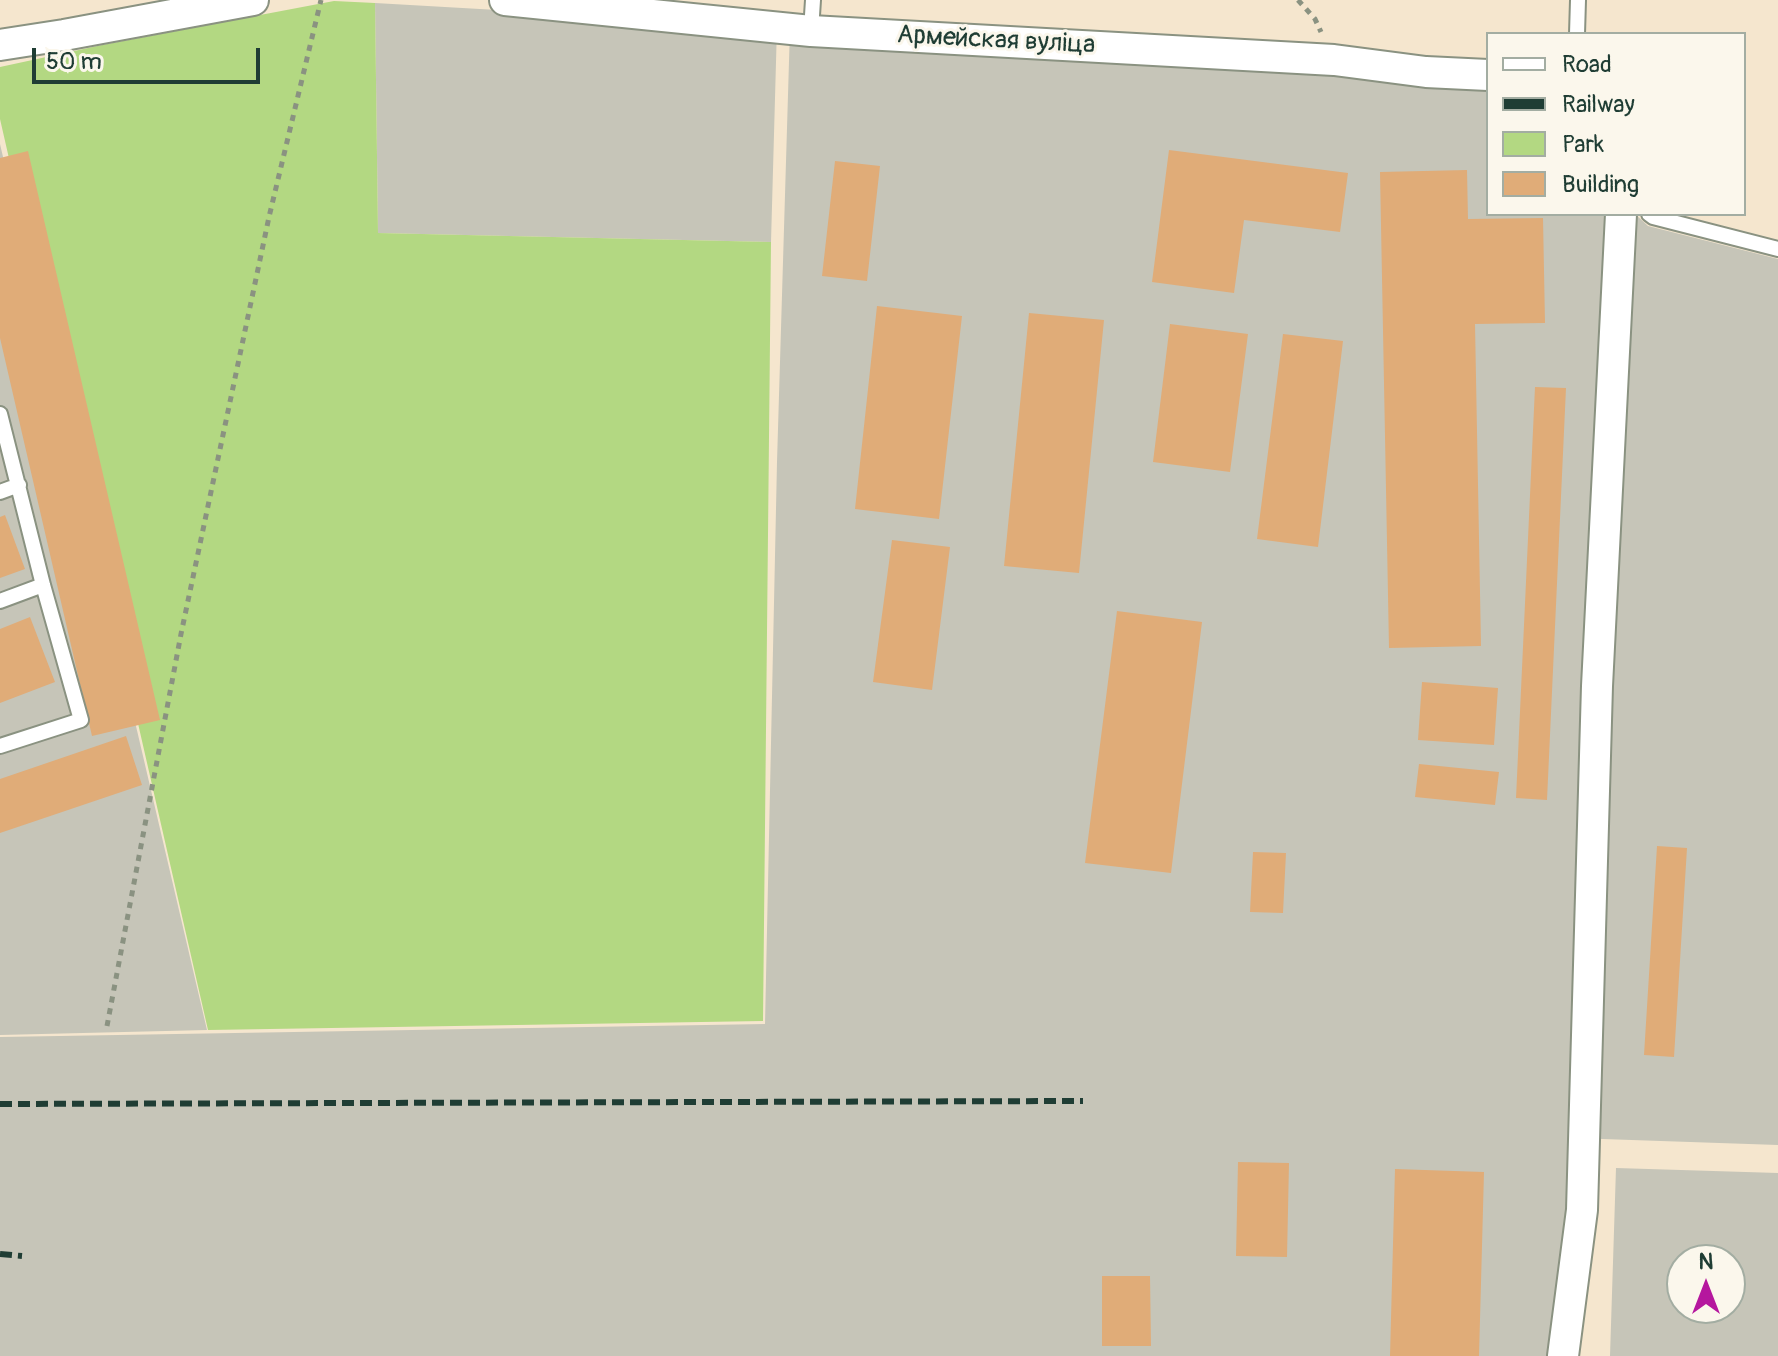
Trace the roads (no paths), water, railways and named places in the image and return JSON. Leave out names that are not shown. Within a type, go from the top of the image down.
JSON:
[{"type":"street","points":[[0,45],[253,0]]},
{"type":"street","name":"Армейская вуліца","points":[[505,0],[811,31],[1334,60],[1426,72],[1486,75]]},
{"type":"street","points":[[1563,1356],[1582,1210],[1597,686],[1621,216]]},
{"type":"lane","points":[[811,31],[813,0]]},
{"type":"lane","points":[[1577,32],[1578,0]]},
{"type":"lane","points":[[1652,216],[1778,249]]},
{"type":"lane","points":[[0,414],[81,720],[0,746]]},
{"type":"lane","points":[[0,492],[19,485]]},
{"type":"lane","points":[[0,601],[43,585]]},
{"type":"railway","points":[[0,1104],[1083,1101]]},
{"type":"railway","points":[[0,1254],[22,1256]]}]
